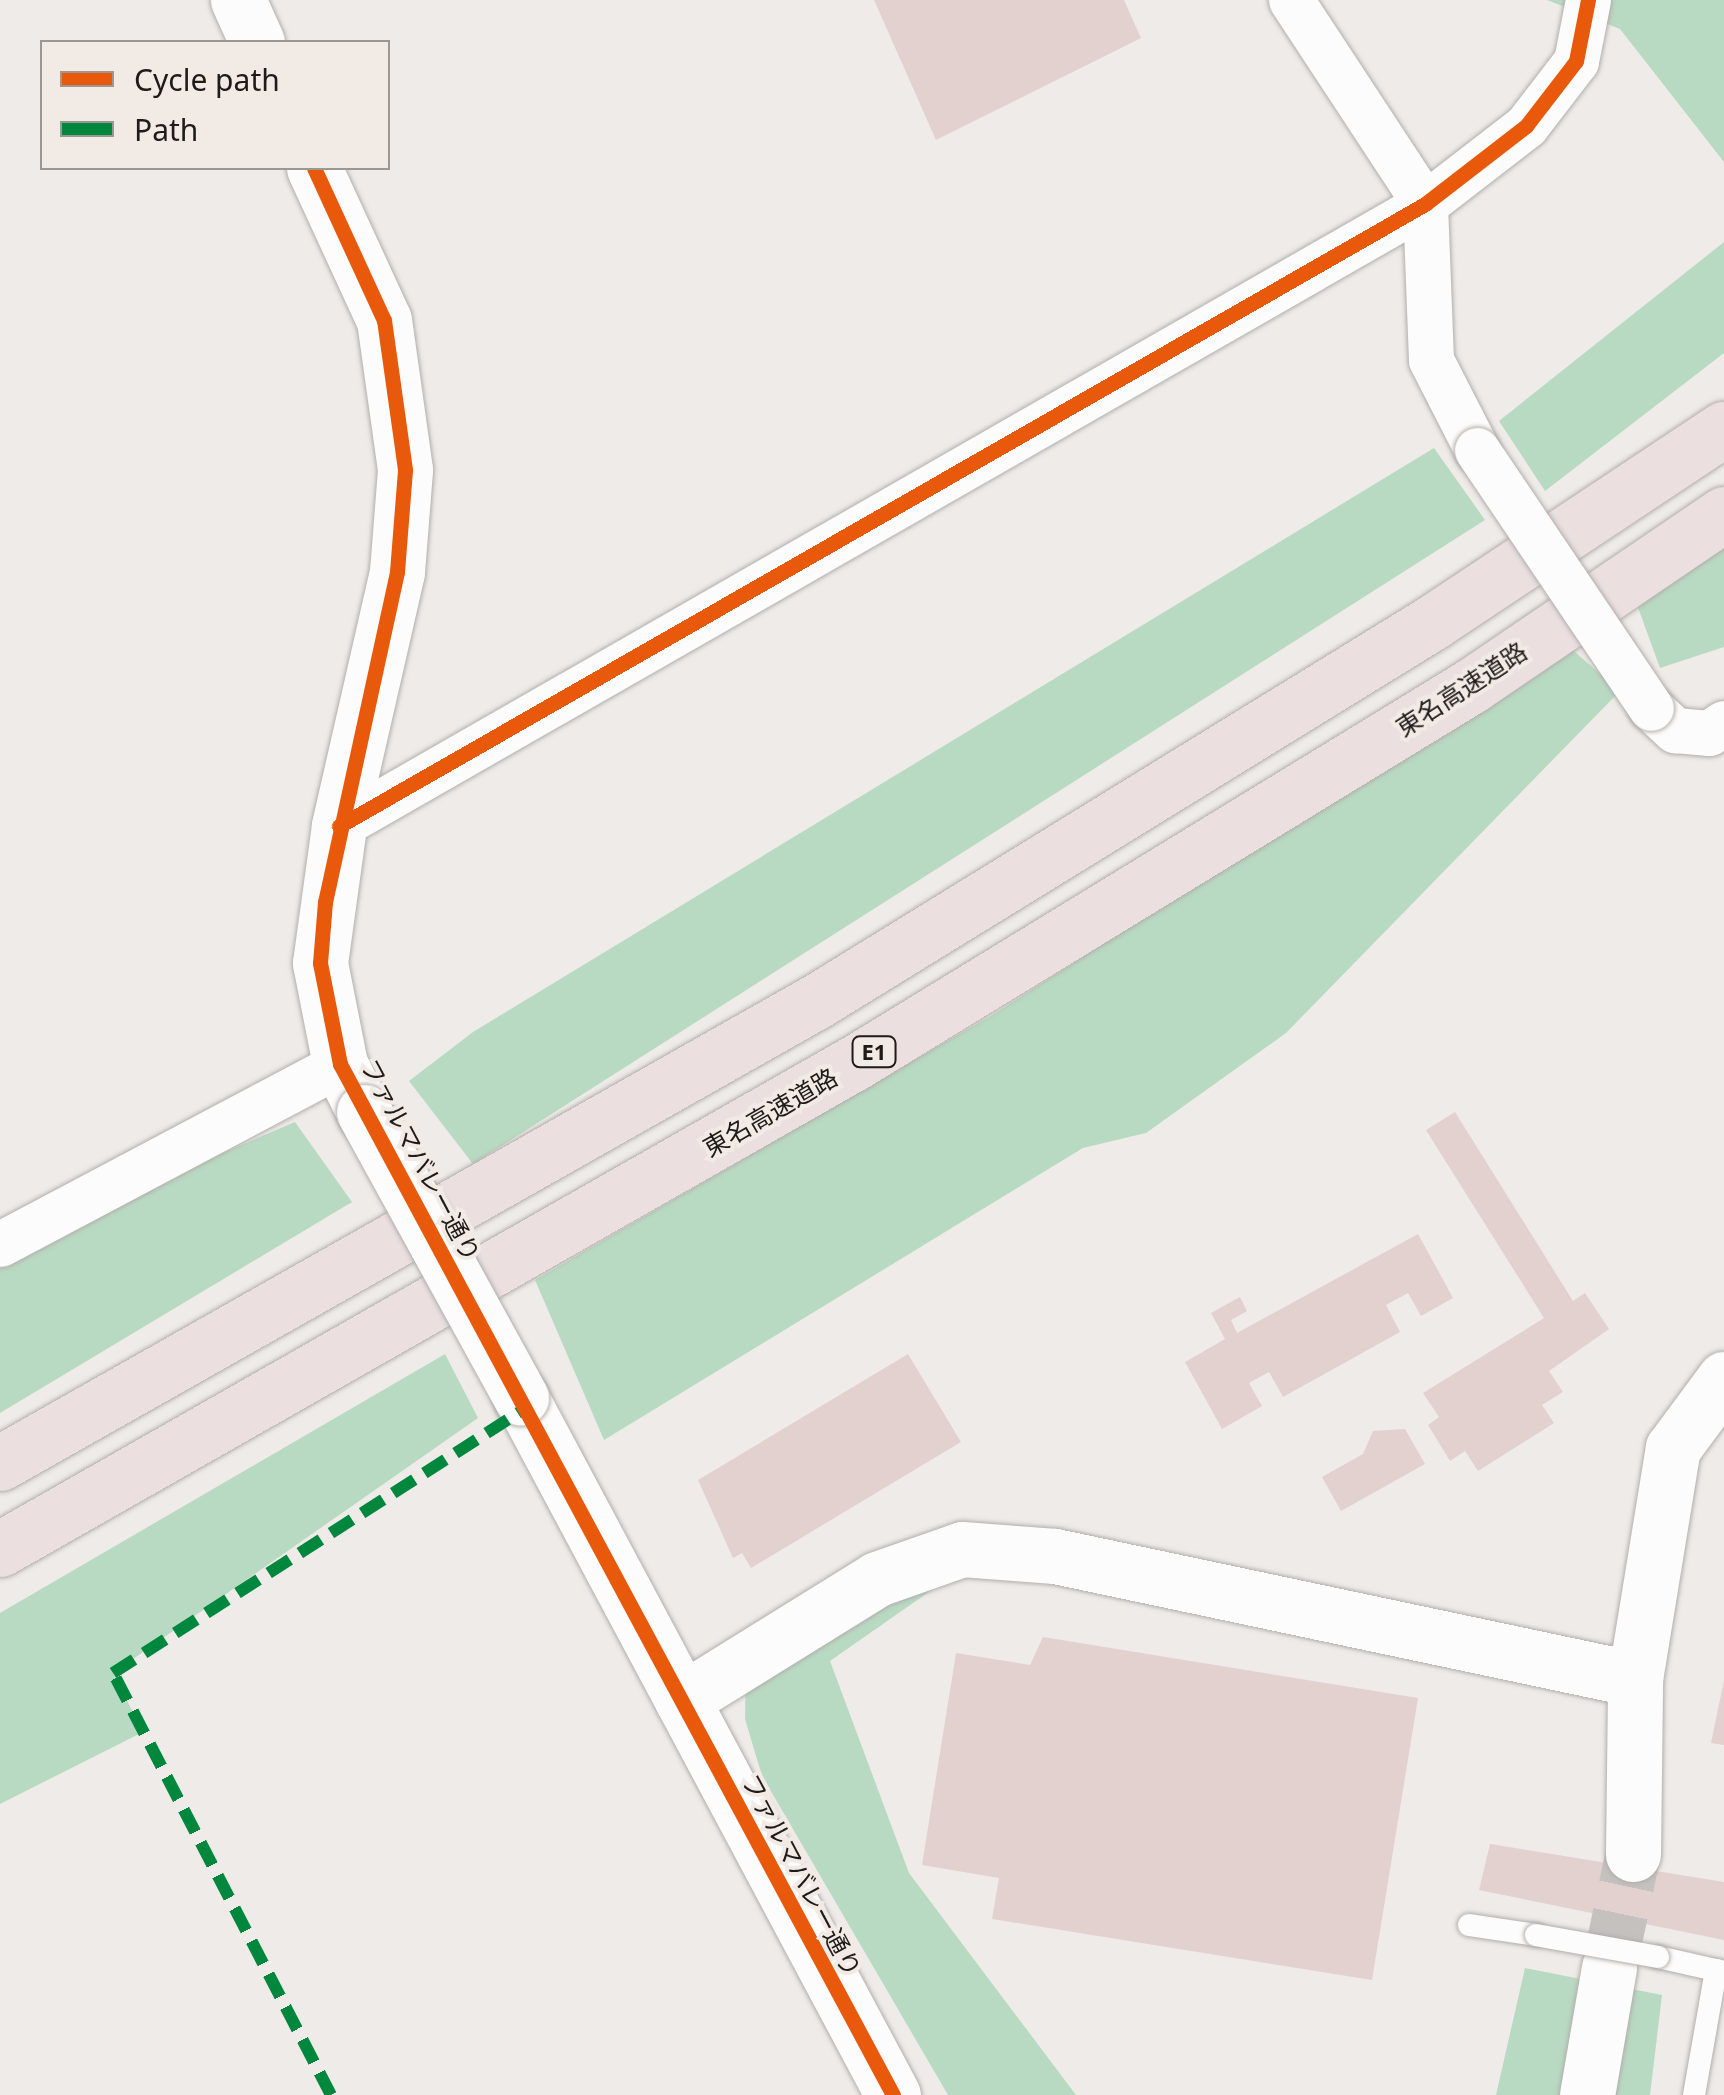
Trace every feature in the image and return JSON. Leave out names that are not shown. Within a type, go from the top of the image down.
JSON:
[{"type":"highway","points":[[0,1463],[817,1001],[1434,622],[1724,429]]},
{"type":"highway","name":"東名高速道路","points":[[0,1550],[856,1062],[1471,686],[1724,514]]},
{"type":"street","points":[[238,0],[256,40]]},
{"type":"street","points":[[1291,0],[1426,204],[1431,360],[1476,450],[1651,708],[1675,730],[1724,724]]},
{"type":"street","points":[[339,826],[1426,204],[1526,126],[1576,61],[1588,0]]},
{"type":"street","name":"ファルマバレー通り","points":[[315,170],[384,320],[405,470],[398,572],[339,826],[320,964],[352,1088],[893,2095]]},
{"type":"street","points":[[0,1244],[352,1088]]},
{"type":"street","points":[[1633,1854],[1636,1679],[1673,1448],[1724,1379]]},
{"type":"street","points":[[682,1700],[878,1580],[962,1549],[1055,1556],[1636,1679]]},
{"type":"street","points":[[1587,2095],[1634,1962]]},
{"type":"lane","points":[[1469,1924],[1536,1935],[1634,1962],[1720,1971],[1694,2095]]},
{"type":"green space","points":[[1547,0],[1724,0],[1724,162],[1620,29]]},
{"type":"green space","points":[[1724,242],[1724,353],[1545,491],[1499,421]]},
{"type":"green space","points":[[1434,448],[1485,520],[473,1164],[409,1081],[473,1032]]},
{"type":"green space","points":[[1724,531],[1724,647],[1660,668],[1632,591]]},
{"type":"green space","points":[[1568,646],[1620,691],[1286,1033],[1146,1133],[1083,1148],[604,1440],[535,1280],[994,1014]]},
{"type":"green space","points":[[295,1122],[352,1202],[0,1413],[0,1248]]},
{"type":"green space","points":[[445,1354],[478,1418],[113,1673],[143,1732],[0,1804],[0,1613]]},
{"type":"green space","points":[[966,1566],[830,1661],[909,1873],[1076,2095],[948,2095],[762,1776],[745,1719],[746,1667]]},
{"type":"green space","points":[[1525,1968],[1662,1995],[1650,2095],[1496,2095]]},
{"type":"building","points":[[874,0],[1124,0],[1141,38],[936,140]]},
{"type":"building","points":[[1455,1112],[1573,1301],[1585,1293],[1609,1329],[1549,1371],[1563,1392],[1542,1405],[1554,1423],[1478,1471],[1465,1451],[1450,1461],[1428,1425],[1439,1417],[1423,1393],[1544,1318],[1426,1130]]},
{"type":"building","points":[[1418,1234],[1453,1298],[1421,1316],[1408,1293],[1386,1305],[1400,1332],[1283,1397],[1269,1372],[1249,1383],[1262,1406],[1222,1429],[1185,1362],[1225,1339],[1211,1313],[1240,1297],[1247,1311],[1231,1320],[1237,1333]]},
{"type":"building","points":[[908,1354],[961,1442],[751,1568],[742,1553],[733,1558],[698,1480]]},
{"type":"building","points":[[1405,1429],[1425,1464],[1341,1511],[1322,1477],[1363,1454],[1373,1431]]},
{"type":"building","points":[[1043,1637],[1418,1698],[1372,1980],[992,1919],[999,1878],[922,1865],[956,1653],[1030,1665]]},
{"type":"building","points":[[1724,1680],[1724,1745],[1711,1743]]},
{"type":"building","points":[[1490,1844],[1724,1882],[1724,1940],[1479,1890]]},
{"type":"tunnel","points":[[1609,1967],[1633,1854]]},
{"type":"marked path","points":[[331,2095],[113,1673],[526,1408]]},
{"type":"cycle path","points":[[339,826],[1425,204],[1526,126],[1576,61],[1588,0]]},
{"type":"cycle path","points":[[315,170],[384,320],[405,470],[397,572],[325,902],[320,963],[340,1064],[893,2095]]}]
